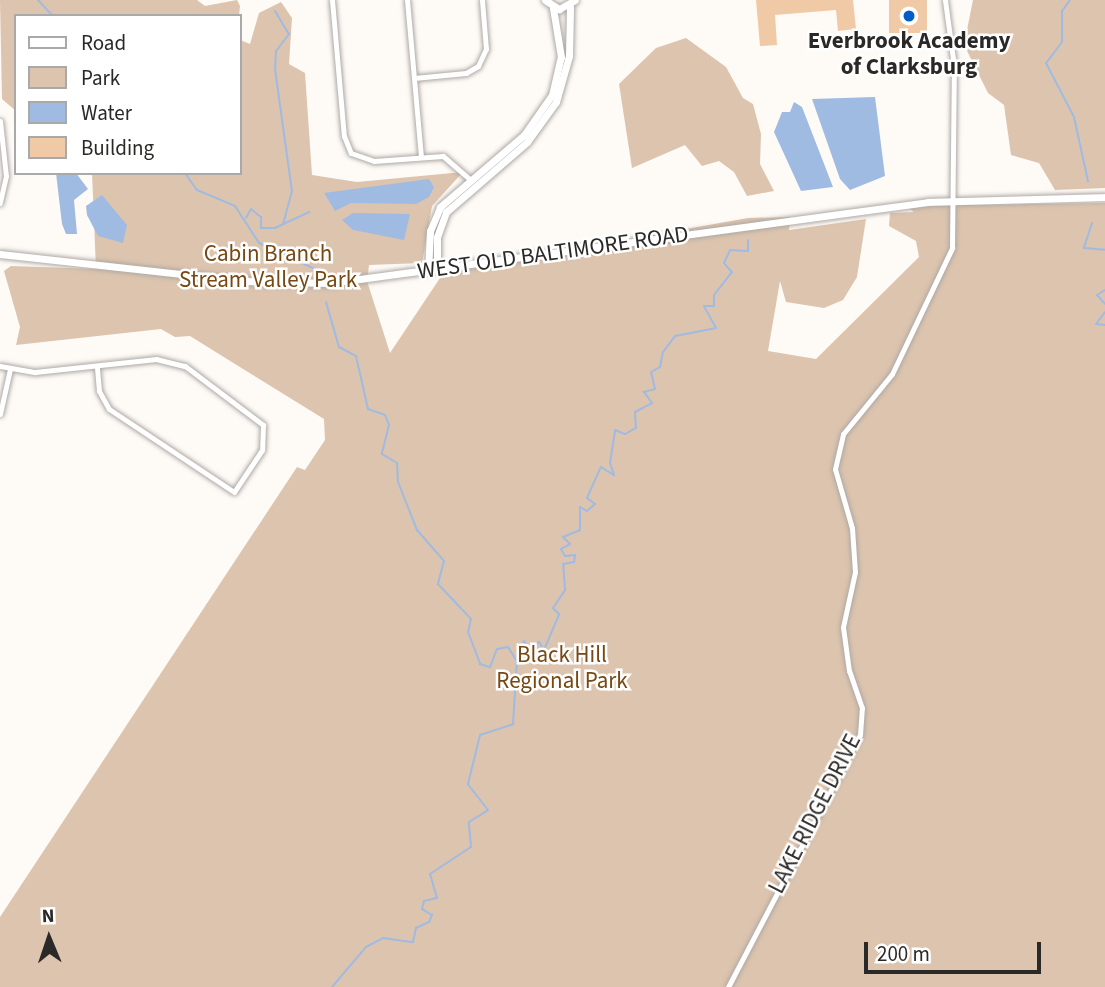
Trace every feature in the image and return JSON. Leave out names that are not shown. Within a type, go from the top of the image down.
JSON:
[{"type":"street","points":[[332,0],[346,145],[361,159],[421,156],[450,158],[472,180]]},
{"type":"street","points":[[407,0],[421,156]]},
{"type":"street","points":[[414,78],[466,73],[478,66],[486,49],[482,0]]},
{"type":"street","points":[[428,271],[435,219],[472,180],[524,135],[552,95],[561,57],[553,8],[545,0]]},
{"type":"street","name":"LAKE RIDGE DRIVE","points":[[728,987],[860,735],[862,708],[849,671],[844,627],[855,572],[852,528],[836,478],[836,459],[844,434],[892,374],[941,278],[952,248],[954,66],[945,0]]},
{"type":"street","points":[[437,270],[442,221],[472,180],[527,142],[556,102],[569,56],[574,2],[553,8]]},
{"type":"street","points":[[0,121],[5,135],[0,203]]},
{"type":"street","name":"WEST OLD BALTIMORE ROAD","points":[[0,254],[269,282],[330,283],[952,200],[1105,197]]},
{"type":"street","points":[[0,366],[10,369],[97,368],[171,360],[258,416],[264,432],[262,450],[234,492],[109,409],[99,391],[97,368]]},
{"type":"street","points":[[0,414],[10,369]]},
{"type":"green space","points":[[0,0],[197,0],[205,6],[237,0],[240,6],[239,14],[14,14],[14,109],[2,99]]},
{"type":"green space","points":[[973,0],[1105,0],[1105,188],[1055,190],[1039,163],[1011,155],[1004,105],[988,93],[964,45]]},
{"type":"green space","name":"Black Hill Regional Park","points":[[281,2],[292,18],[289,64],[305,73],[312,175],[357,182],[463,172],[432,206],[422,263],[369,265],[367,281],[390,353],[444,272],[748,218],[790,217],[789,230],[866,219],[857,277],[843,300],[824,308],[786,302],[780,281],[768,351],[816,359],[919,257],[916,241],[889,226],[890,213],[914,212],[906,206],[1105,203],[1105,987],[0,987],[0,917],[297,467],[305,470],[325,440],[324,419],[190,336],[175,337],[161,329],[16,345],[20,327],[4,271],[11,266],[96,269],[92,175],[242,175],[242,41],[250,44],[259,13]]},
{"type":"green space","points":[[686,38],[726,67],[743,98],[753,104],[761,134],[760,164],[774,191],[747,196],[734,172],[719,161],[702,166],[685,145],[632,168],[619,84],[656,48]]},
{"type":"water","points":[[875,97],[885,176],[850,190],[840,179],[812,99]]},
{"type":"water","points":[[794,102],[802,107],[833,187],[801,191],[774,132],[782,112],[790,112]]},
{"type":"water","points":[[56,175],[78,175],[88,189],[74,200],[77,234],[66,234],[62,224]]},
{"type":"water","points":[[429,179],[434,187],[429,197],[416,204],[351,203],[335,211],[324,193]]},
{"type":"water","points":[[102,195],[127,225],[123,243],[98,236],[87,215],[86,206]]},
{"type":"water","points":[[353,213],[410,214],[404,240],[353,230],[342,220]]},
{"type":"building","points":[[756,0],[853,0],[856,29],[838,31],[836,10],[775,15],[777,45],[760,46]]},
{"type":"building","name":"Everbrook Academy of Clarksburg","points":[[889,0],[927,0],[927,33],[889,33]]},
{"type":"waterway","points":[[38,0],[51,14]]},
{"type":"waterway","points":[[1070,0],[1062,11],[1062,42],[1046,63],[1074,117],[1088,181]]},
{"type":"waterway","points":[[275,11],[289,34],[276,51],[275,69],[292,191],[283,224]]},
{"type":"waterway","points":[[186,175],[197,190],[235,206],[259,243],[315,269]]},
{"type":"waterway","points":[[246,218],[251,209],[261,217],[261,228],[275,228],[309,212]]},
{"type":"waterway","points":[[1092,223],[1084,248],[1105,250]]},
{"type":"waterway","points":[[332,987],[366,947],[383,938],[413,942],[416,928],[429,922],[432,915],[422,909],[424,901],[437,898],[430,874],[471,847],[469,822],[488,810],[468,784],[480,735],[513,724],[517,661],[524,641],[529,649],[539,642],[544,650],[559,614],[553,608],[565,590],[563,564],[574,562],[575,555],[565,556],[561,549],[570,544],[563,537],[580,530],[580,507],[587,511],[595,504],[587,498],[601,467],[614,475],[610,463],[615,430],[625,434],[636,428],[635,412],[652,403],[644,392],[655,389],[651,372],[660,367],[663,352],[675,336],[716,328],[704,306],[714,306],[714,295],[732,272],[724,263],[730,250],[748,251],[748,240]]},
{"type":"waterway","points":[[1105,290],[1097,295],[1105,304]]},
{"type":"waterway","points":[[326,302],[339,347],[356,356],[368,409],[385,415],[389,425],[382,454],[397,463],[398,482],[417,530],[444,561],[438,584],[471,619],[468,632],[480,664],[490,667],[497,649],[508,647],[516,660]]},
{"type":"waterway","points":[[1105,312],[1096,324],[1105,325]]},
{"type":"place","name":"Everbrook Academy of Clarksburg","points":[[909,16]]},
{"type":"park label","name":"Cabin Branch Stream Valley Park","points":[[268,267]]}]
